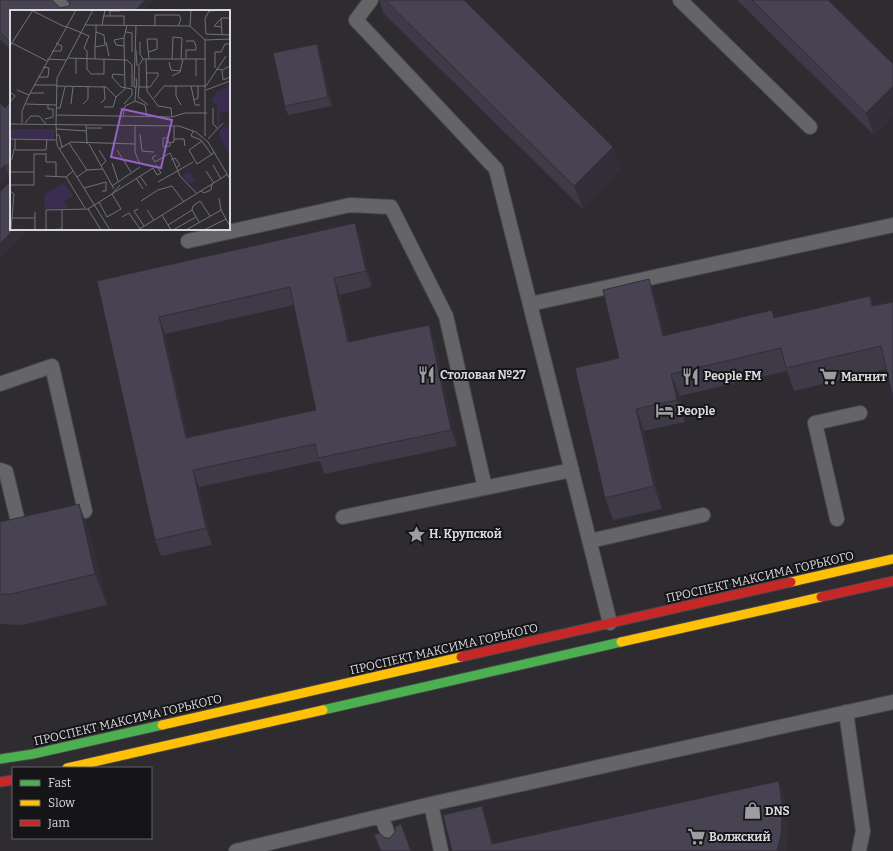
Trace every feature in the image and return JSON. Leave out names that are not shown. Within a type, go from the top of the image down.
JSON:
[{"type":"main road","name":"ПРОСПЕКТ МАКСИМА ГОРЬКОГО","points":[[71,767],[613,633],[893,559]]},
{"type":"main road","name":"ПРОСПЕКТ МАКСИМА ГОРЬКОГО","points":[[0,759],[33,754],[613,633],[893,581]]},
{"type":"main road","points":[[0,782],[12,780]]},
{"type":"lane","points":[[56,0],[66,10]]},
{"type":"lane","points":[[371,0],[356,20],[496,169],[613,633]]},
{"type":"lane","points":[[680,0],[810,127]]},
{"type":"lane","points":[[188,241],[350,205],[391,207],[446,316],[485,488]]},
{"type":"lane","points":[[530,304],[893,225]]},
{"type":"lane","points":[[0,384],[52,366],[85,511],[19,526],[6,472],[0,470]]},
{"type":"lane","points":[[837,519],[815,423],[860,412]]},
{"type":"lane","points":[[343,518],[572,470]]},
{"type":"lane","points":[[590,541],[703,515]]},
{"type":"lane","points":[[236,851],[431,804],[893,702]]},
{"type":"lane","points":[[846,712],[863,831],[859,851]]},
{"type":"lane","points":[[431,804],[441,851]]},
{"type":"lane","points":[[381,816],[390,839]]},
{"type":"building","points":[[0,0],[52,0],[60,8],[69,6],[71,0],[145,0],[136,10],[10,10],[10,42],[0,32]]},
{"type":"building","points":[[385,0],[464,0],[613,147],[574,186]]},
{"type":"building","points":[[752,0],[828,0],[893,64],[893,86],[866,113]]},
{"type":"building","points":[[317,44],[328,97],[285,106],[273,53]]},
{"type":"building","points":[[0,103],[5,108],[10,103],[10,166],[5,165],[0,170]]},
{"type":"building","points":[[10,181],[10,230],[13,230],[0,244],[0,191]]},
{"type":"building","points":[[355,223],[366,271],[334,278],[348,342],[429,325],[451,430],[318,458],[315,444],[193,470],[206,528],[155,540],[97,281]],"holes":[[[290,287],[316,410],[186,438],[159,317]]]},
{"type":"building","points":[[649,279],[663,336],[772,310],[774,318],[870,296],[872,306],[893,302],[893,397],[881,346],[786,368],[781,348],[671,374],[677,400],[636,409],[654,486],[605,498],[575,368],[619,358],[603,290]]},
{"type":"building","points":[[79,504],[95,574],[11,594],[0,594],[0,522]]},
{"type":"building","points":[[779,781],[782,807],[781,835],[777,851],[452,851],[443,815],[482,806],[492,844]]},
{"type":"building","points":[[401,824],[411,851],[381,851],[374,835],[379,833],[385,838],[390,838],[395,832],[395,827]]},
{"type":"traffic: fast","points":[[323,710],[621,642]]},
{"type":"traffic: fast","points":[[0,759],[33,754],[162,725]]},
{"type":"traffic: slow","points":[[791,582],[893,559]]},
{"type":"traffic: slow","points":[[621,642],[821,597]]},
{"type":"traffic: slow","points":[[162,725],[461,657]]},
{"type":"traffic: slow","points":[[71,767],[323,710]]},
{"type":"traffic: jam","points":[[821,597],[893,581]]},
{"type":"traffic: jam","points":[[461,657],[791,582]]},
{"type":"traffic: jam","points":[[0,782],[12,780]]},
{"type":"place","name":"Столовая №27","points":[[427,375]]},
{"type":"place","name":"People FM","points":[[691,376]]},
{"type":"place","name":"Магнит","points":[[828,377]]},
{"type":"place","name":"People","points":[[664,411]]},
{"type":"place","name":"Н. Крупской","points":[[416,534]]},
{"type":"place","name":"DNS","points":[[752,811]]},
{"type":"place","name":"Волжский","points":[[696,837]]}]
